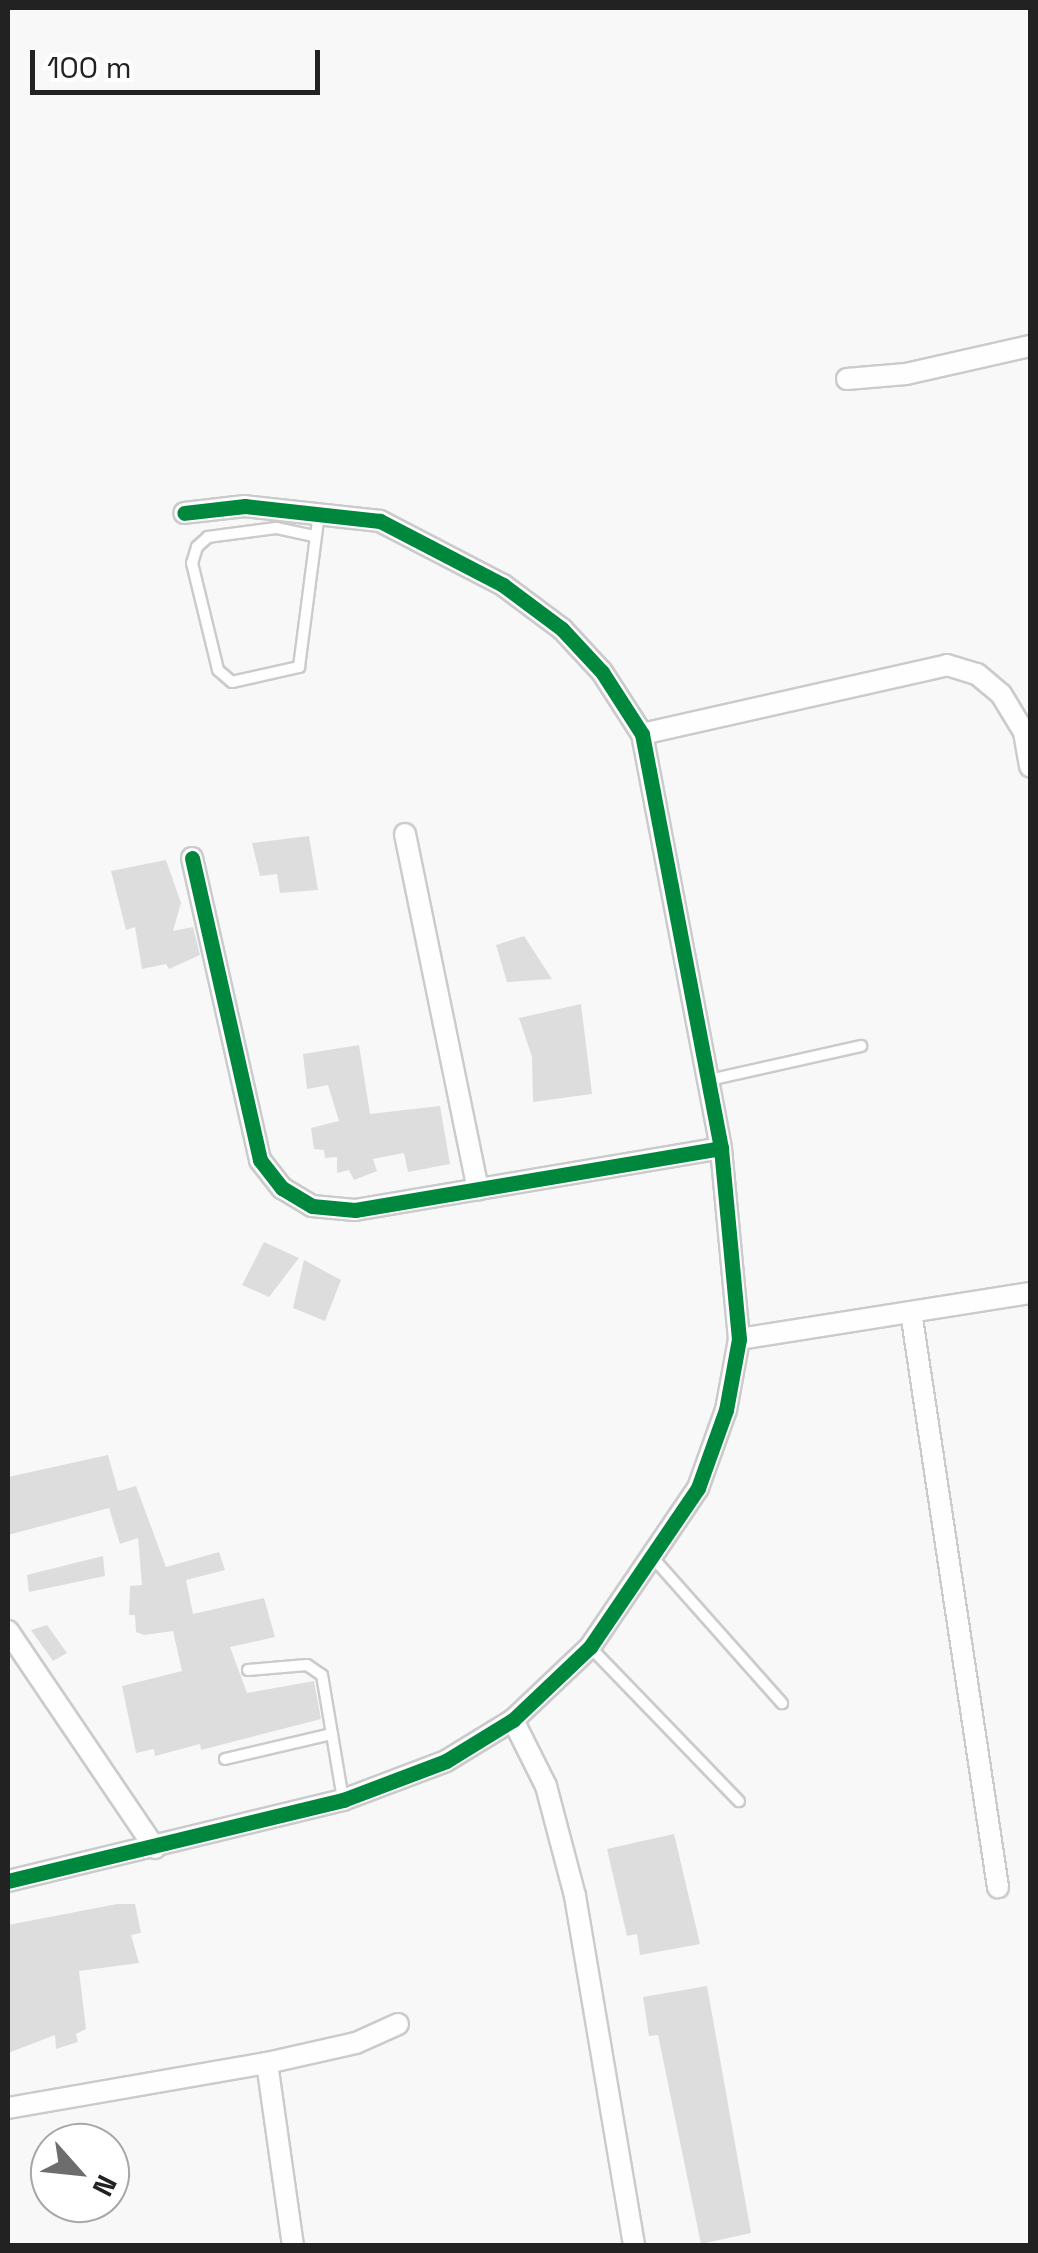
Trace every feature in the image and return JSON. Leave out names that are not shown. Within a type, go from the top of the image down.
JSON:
[{"type":"street","points":[[847,379],[906,374],[1030,346]]},
{"type":"street","points":[[8,1881],[343,1800],[446,1760],[513,1720],[590,1647],[654,1560],[698,1488],[726,1410],[739,1340],[721,1148],[642,734],[589,658],[503,585],[380,522],[320,510],[245,506],[184,512]]},
{"type":"street","points":[[642,734],[947,665],[976,674],[1001,694],[1024,732],[1030,766]]},
{"type":"street","points":[[405,834],[478,1190]]},
{"type":"street","points":[[192,858],[260,1160],[282,1188],[312,1206],[355,1210],[721,1148]]},
{"type":"street","points":[[739,1340],[1030,1293]]},
{"type":"street","points":[[911,1312],[998,1888]]},
{"type":"street","points":[[8,1630],[155,1848]]},
{"type":"street","points":[[513,1720],[546,1786],[575,1896],[634,2246]]},
{"type":"street","points":[[8,2108],[356,2043],[398,2024]]},
{"type":"street","points":[[267,2062],[293,2246]]},
{"type":"lane","points":[[314,536],[276,528],[208,537],[197,547],[192,562],[218,670],[232,682],[298,668],[320,510]]},
{"type":"lane","points":[[708,1080],[861,1046]]},
{"type":"lane","points":[[654,1560],[782,1703]]},
{"type":"lane","points":[[590,1647],[739,1802]]},
{"type":"lane","points":[[248,1670],[307,1665],[322,1675],[343,1800]]},
{"type":"lane","points":[[224,1759],[332,1734]]},
{"type":"building","points":[[309,836],[318,890],[280,893],[277,874],[260,876],[252,843]]},
{"type":"building","points":[[166,860],[181,903],[173,931],[193,927],[200,955],[169,969],[166,964],[142,969],[135,927],[126,930],[111,871]]},
{"type":"building","points":[[524,936],[552,979],[507,982],[496,945]]},
{"type":"building","points":[[581,1004],[592,1094],[533,1102],[532,1057],[519,1018]]},
{"type":"building","points":[[359,1045],[370,1114],[440,1106],[450,1164],[408,1172],[404,1153],[373,1159],[377,1171],[354,1180],[349,1170],[337,1173],[337,1157],[325,1158],[324,1150],[314,1149],[311,1128],[339,1121],[328,1085],[307,1089],[303,1054]]},
{"type":"building","points":[[264,1242],[299,1258],[269,1297],[242,1285]]},
{"type":"building","points":[[304,1260],[341,1280],[325,1321],[293,1308]]},
{"type":"building","points":[[108,1455],[118,1491],[136,1486],[166,1567],[219,1552],[225,1570],[186,1580],[193,1614],[264,1598],[275,1637],[230,1647],[247,1693],[314,1681],[321,1719],[201,1750],[200,1744],[155,1756],[154,1749],[136,1753],[122,1686],[182,1671],[173,1631],[144,1635],[136,1632],[135,1615],[129,1615],[130,1586],[142,1585],[138,1538],[120,1544],[109,1508],[8,1535],[8,1477]]},
{"type":"building","points":[[103,1556],[105,1576],[29,1592],[27,1575]]},
{"type":"building","points":[[47,1625],[67,1653],[53,1661],[31,1630]]},
{"type":"building","points":[[674,1834],[700,1944],[640,1955],[637,1934],[627,1936],[607,1849]]},
{"type":"building","points":[[135,1904],[141,1933],[131,1935],[139,1963],[79,1971],[86,2029],[76,2034],[78,2042],[56,2049],[55,2035],[8,2053],[8,1925]]},
{"type":"building","points":[[707,1986],[751,2233],[701,2244],[658,2035],[649,2036],[643,1997]]},
{"type":"cycle path","points":[[8,1881],[343,1800],[446,1761],[513,1720],[590,1647],[698,1488],[726,1410],[739,1339],[721,1148],[642,734],[602,672],[562,629],[503,585],[380,521],[245,506],[184,513]]},
{"type":"cycle path","points":[[192,858],[260,1160],[282,1188],[312,1206],[355,1210],[721,1148]]}]
